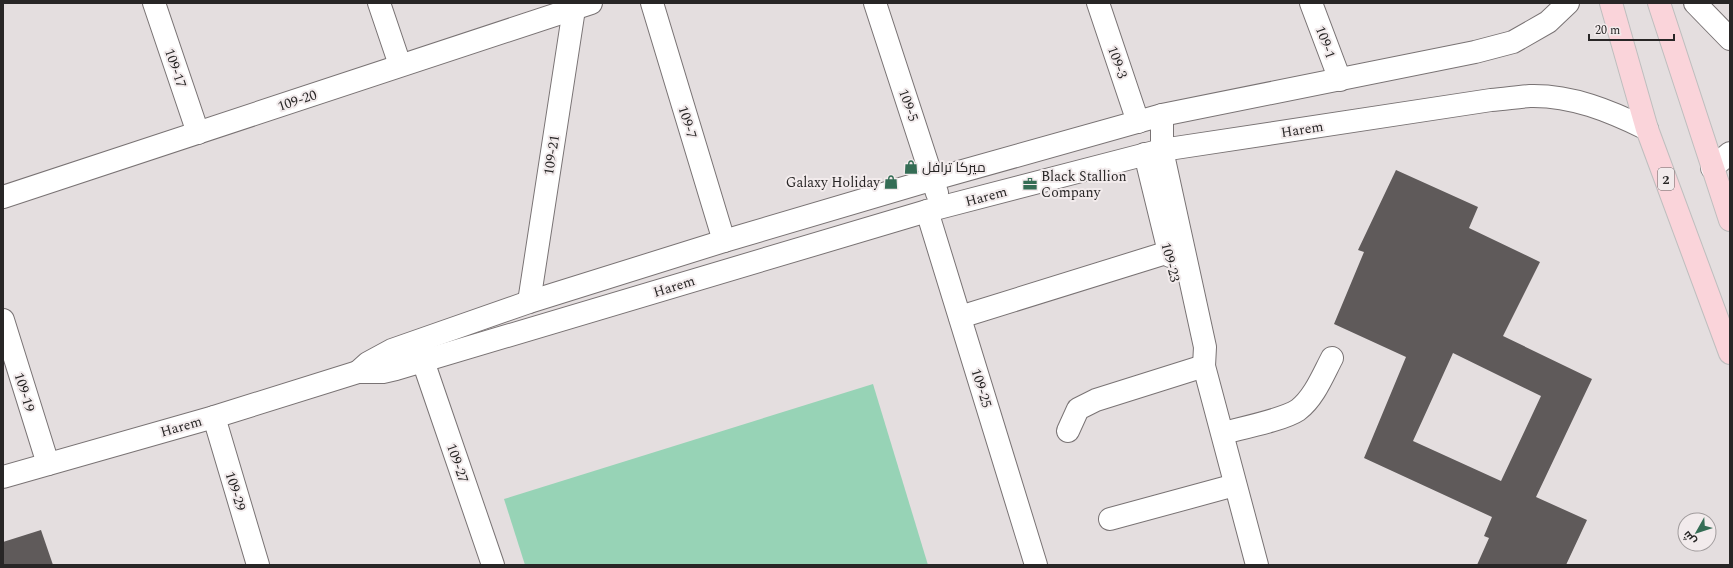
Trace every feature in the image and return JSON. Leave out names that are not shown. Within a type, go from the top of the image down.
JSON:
[{"type":"main road","name":"2","points":[[1611,3],[1647,129],[1730,353]]},
{"type":"main road","points":[[1659,3],[1730,220]]},
{"type":"street","name":"109-17","points":[[154,3],[198,132]]},
{"type":"street","points":[[379,3],[400,65]]},
{"type":"street","name":"109-7","points":[[652,3],[724,241]]},
{"type":"street","name":"109-5","points":[[875,3],[934,179],[934,210]]},
{"type":"street","name":"109-3","points":[[1098,3],[1138,122]]},
{"type":"street","name":"109-1","points":[[1311,3],[1340,80]]},
{"type":"street","name":"Harem","points":[[358,372],[368,363],[392,350],[529,302],[724,241],[934,179],[1162,115],[1340,80],[1474,52],[1513,42],[1548,22],[1568,3]]},
{"type":"street","points":[[1695,3],[1730,39]]},
{"type":"street","name":"109-20","points":[[3,197],[582,6]]},
{"type":"street","name":"109-21","points":[[529,302],[582,6]]},
{"type":"street","name":"Harem","points":[[3,477],[214,417],[358,372],[383,372],[423,361],[934,210],[1153,152],[1531,96],[1572,100],[1610,111],[1647,129]]},
{"type":"street","points":[[1153,152],[1162,115]]},
{"type":"street","name":"109-23","points":[[1153,152],[1169,252],[1194,354],[1196,359],[1204,366]]},
{"type":"street","name":"109-23","points":[[1153,152],[1205,347],[1204,366],[1257,565]]},
{"type":"street","points":[[1712,168],[1730,153]]},
{"type":"street","name":"109-25","points":[[934,210],[960,317],[1036,565]]},
{"type":"street","points":[[960,317],[1169,252]]},
{"type":"street","name":"109-19","points":[[3,320],[48,464]]},
{"type":"street","points":[[1223,433],[1272,420],[1297,410],[1314,392],[1332,358]]},
{"type":"street","name":"109-27","points":[[423,361],[493,565]]},
{"type":"street","points":[[1068,431],[1078,409],[1096,400],[1204,366]]},
{"type":"street","name":"109-29","points":[[214,417],[258,565]]},
{"type":"street","points":[[1110,519],[1235,485]]},
{"type":"green space","points":[[873,384],[928,565],[525,565],[504,499]]},
{"type":"building","points":[[1396,170],[1478,207],[1469,228],[1540,262],[1503,336],[1592,379],[1536,497],[1587,520],[1566,565],[1477,565],[1489,538],[1484,536],[1492,517],[1364,458],[1406,357],[1334,324],[1364,252],[1358,250]],"holes":[[[1453,353],[1541,396],[1501,481],[1413,441]]]},
{"type":"building","points":[[41,530],[53,565],[3,565],[3,542]]},
{"type":"place","name":"ميركا ترافل","points":[[911,167]]},
{"type":"place","name":"Galaxy Holiday","points":[[891,182]]},
{"type":"place","name":"Black Stallion Company","points":[[1030,184]]}]
